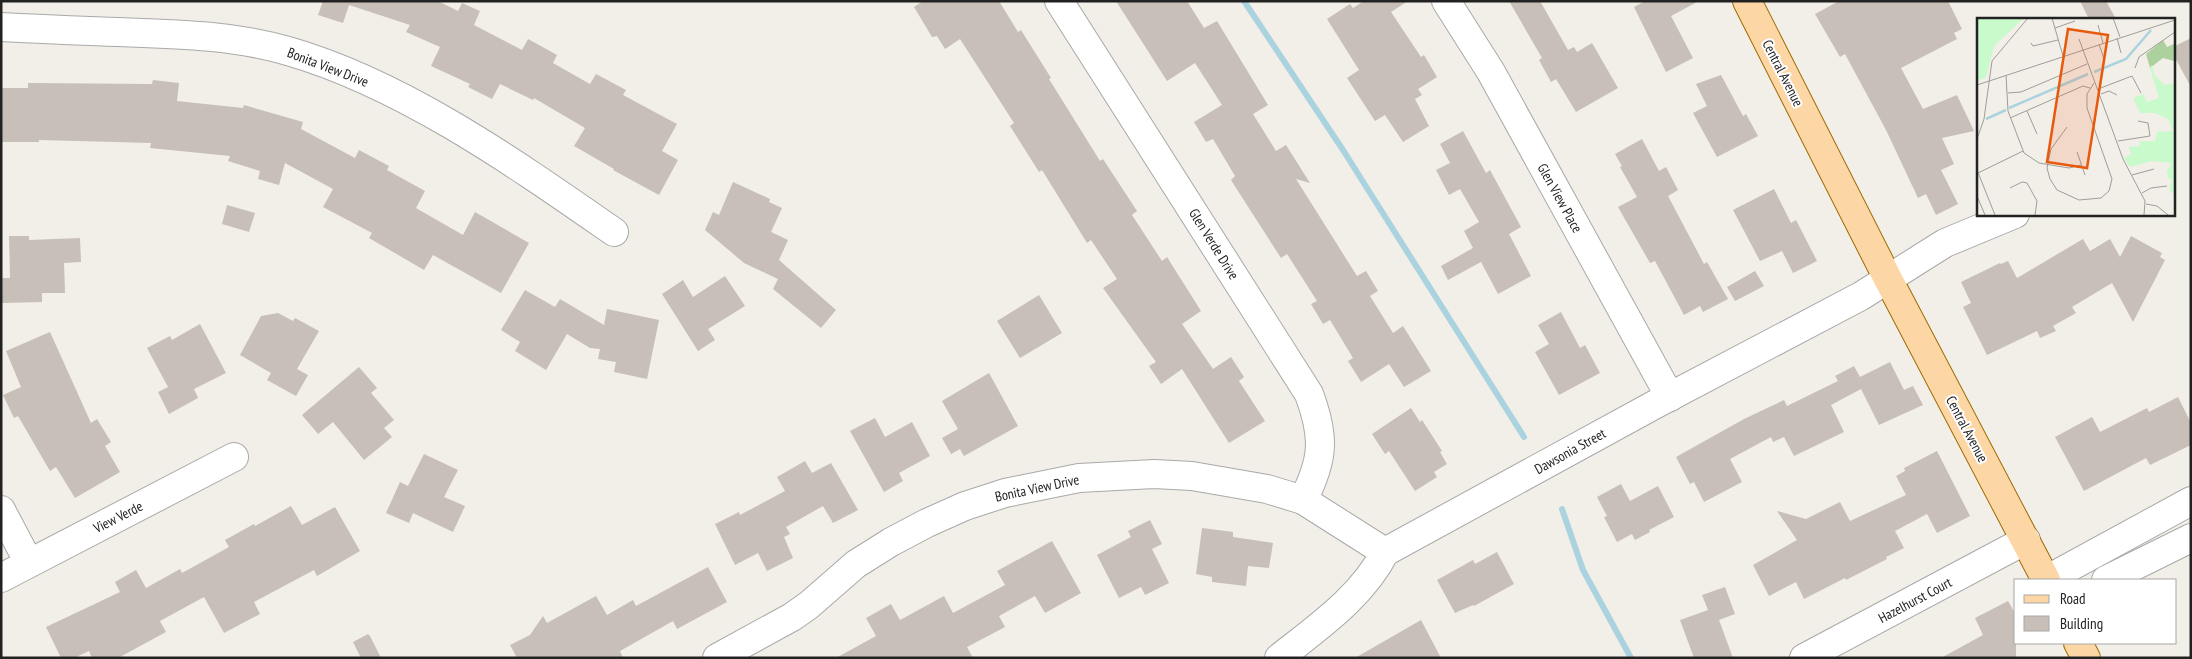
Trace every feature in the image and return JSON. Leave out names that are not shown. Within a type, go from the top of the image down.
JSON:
[{"type":"main road","name":"Central Avenue","points":[[1747,1],[1888,279],[2046,579]]},
{"type":"main road","points":[[2079,644],[2086,658]]},
{"type":"street","name":"Glen Verde Drive","points":[[1059,1],[1309,394],[1318,419],[1320,448],[1314,479],[1303,500]]},
{"type":"street","name":"Glen View Place","points":[[1446,1],[1491,72],[1670,397]]},
{"type":"street","name":"Bonita View Drive","points":[[1,27],[217,37],[294,53],[354,75],[442,121],[516,165],[614,232]]},
{"type":"street","points":[[1888,279],[1945,243],[2013,215]]},
{"type":"street","name":"Dawsonia Street","points":[[1384,552],[1861,296],[1888,279]]},
{"type":"street","name":"View Verde","points":[[1,578],[234,457]]},
{"type":"street","name":"Bonita View Drive","points":[[718,658],[792,617],[809,605],[856,564],[891,542],[943,516],[1005,493],[1079,478],[1154,474],[1230,482],[1303,500],[1384,552]]},
{"type":"street","points":[[2048,579],[2191,501]]},
{"type":"street","points":[[1,510],[29,562]]},
{"type":"street","points":[[2108,579],[2191,538]]},
{"type":"street","name":"Hazelhurst Court","points":[[1804,658],[2026,540]]},
{"type":"street","points":[[1294,653],[1374,572],[1384,552]]},
{"type":"building","points":[[323,1],[438,1],[458,11],[462,3],[480,11],[474,25],[522,50],[528,39],[557,55],[553,63],[590,84],[596,74],[626,90],[623,95],[677,124],[662,151],[678,160],[659,195],[574,146],[585,128],[534,98],[533,100],[500,84],[492,99],[468,87],[470,84],[431,66],[440,47],[406,32],[410,25],[349,5],[343,23],[318,15]]},
{"type":"building","points":[[923,1],[999,1],[1018,32],[1021,30],[1100,161],[1103,159],[1137,211],[1132,215],[1162,261],[1167,257],[1201,311],[1182,324],[1213,369],[1231,357],[1244,377],[1239,381],[1265,421],[1229,443],[1182,369],[1161,384],[1149,366],[1156,362],[1103,288],[1117,279],[1091,240],[1087,243],[1042,170],[1039,172],[1010,126],[1014,123],[960,39],[945,49],[937,36],[932,37],[914,7]]},
{"type":"building","points":[[1116,1],[1187,1],[1204,28],[1217,21],[1268,105],[1253,114],[1276,151],[1286,145],[1310,183],[1296,179],[1357,276],[1366,271],[1378,291],[1370,296],[1393,333],[1403,326],[1431,371],[1404,387],[1389,364],[1361,382],[1348,361],[1353,358],[1330,320],[1323,324],[1311,304],[1317,301],[1287,254],[1281,258],[1231,180],[1235,176],[1213,139],[1206,142],[1194,122],[1222,105],[1195,63],[1167,81]]},
{"type":"building","points":[[1364,1],[1408,1],[1391,12],[1421,57],[1424,55],[1437,77],[1418,89],[1422,95],[1415,99],[1429,126],[1403,142],[1385,115],[1375,121],[1347,78],[1359,70],[1327,19],[1350,4],[1353,8]]},
{"type":"building","points":[[1509,1],[1540,1],[1568,50],[1574,47],[1577,52],[1592,43],[1618,88],[1576,112],[1556,79],[1551,82],[1539,60],[1542,58]]},
{"type":"building","points":[[1645,1],[1699,1],[1671,16],[1693,58],[1666,72],[1634,7]]},
{"type":"building","points":[[1839,1],[1948,1],[1962,29],[1954,33],[1957,39],[1901,68],[1923,109],[1957,95],[1974,131],[1942,138],[1954,164],[1941,170],[1958,204],[1936,215],[1926,194],[1918,198],[1886,130],[1845,54],[1840,57],[1815,14]]},
{"type":"building","points":[[2080,1],[2106,1],[2115,18],[2088,18]]},
{"type":"building","points":[[2191,38],[2191,87],[2174,56],[2174,46]]},
{"type":"building","points":[[1721,75],[1743,116],[1746,114],[1758,136],[1717,157],[1693,113],[1707,106],[1696,84]]},
{"type":"building","points":[[153,80],[179,83],[177,101],[243,108],[244,105],[303,122],[301,129],[355,158],[359,150],[389,166],[387,170],[425,191],[416,208],[463,235],[475,212],[529,243],[501,293],[433,255],[424,270],[369,238],[372,233],[323,207],[333,189],[285,163],[279,185],[258,179],[260,171],[228,161],[230,156],[150,148],[151,143],[39,140],[39,142],[1,142],[1,88],[28,88],[28,83],[152,84]]},
{"type":"building","points":[[1463,131],[1486,173],[1490,170],[1521,227],[1509,234],[1531,276],[1498,294],[1481,262],[1448,280],[1441,266],[1473,248],[1464,231],[1479,222],[1460,189],[1449,195],[1436,170],[1450,163],[1440,144]]},
{"type":"building","points":[[1642,139],[1659,171],[1666,167],[1678,190],[1668,196],[1704,264],[1707,262],[1728,299],[1703,312],[1700,306],[1684,315],[1655,261],[1650,263],[1618,207],[1637,197],[1615,154]]},
{"type":"building","points":[[733,182],[770,199],[769,202],[782,208],[771,232],[788,240],[779,260],[836,310],[821,328],[773,289],[778,279],[744,263],[705,230],[713,212],[719,215]]},
{"type":"building","points":[[1774,189],[1791,223],[1796,220],[1817,261],[1793,273],[1782,251],[1760,261],[1733,210]]},
{"type":"building","points":[[227,205],[255,213],[249,232],[222,224]]},
{"type":"building","points":[[9,236],[29,236],[29,240],[80,238],[81,262],[64,263],[65,293],[42,293],[42,302],[1,303],[1,278],[10,278]]},
{"type":"building","points":[[2131,236],[2162,253],[2160,257],[2165,260],[2133,322],[2112,283],[2072,307],[2076,313],[2053,326],[2056,331],[2040,338],[2037,331],[1987,355],[1963,307],[1971,303],[1961,282],[2008,261],[2017,278],[2083,239],[2090,251],[2110,239],[2120,257]]},
{"type":"building","points":[[1755,271],[1764,286],[1735,301],[1727,287]]},
{"type":"building","points":[[725,276],[745,306],[708,329],[715,340],[698,351],[662,294],[683,280],[693,297]]},
{"type":"building","points":[[525,290],[555,307],[560,299],[604,325],[607,309],[659,320],[647,379],[614,372],[616,362],[598,359],[600,349],[590,348],[567,334],[546,370],[515,351],[520,342],[501,330]]},
{"type":"building","points":[[1039,295],[1062,333],[1020,358],[997,321]]},
{"type":"building","points":[[1561,312],[1580,348],[1585,345],[1600,373],[1559,395],[1535,352],[1549,344],[1538,325]]},
{"type":"building","points":[[278,313],[293,321],[295,318],[319,331],[297,369],[308,375],[296,396],[267,380],[271,373],[240,355],[261,316]]},
{"type":"building","points":[[200,324],[226,373],[194,389],[198,398],[169,414],[158,392],[168,387],[147,348],[170,336],[172,340]]},
{"type":"building","points":[[50,332],[91,423],[97,419],[111,442],[105,446],[120,472],[75,498],[56,467],[50,471],[18,416],[14,418],[3,395],[21,387],[6,351]]},
{"type":"building","points":[[1890,362],[1904,390],[1913,386],[1923,405],[1879,425],[1861,389],[1831,405],[1844,432],[1794,456],[1784,437],[1773,442],[1771,437],[1730,459],[1742,482],[1704,502],[1694,482],[1690,484],[1676,457],[1744,419],[1784,400],[1787,406],[1838,381],[1835,376],[1854,366],[1860,377]]},
{"type":"building","points":[[359,367],[377,388],[371,393],[394,420],[384,428],[392,437],[364,460],[333,422],[318,434],[302,415]]},
{"type":"building","points":[[989,373],[1018,426],[964,456],[960,449],[951,454],[942,438],[958,429],[942,401]]},
{"type":"building","points":[[2178,397],[2191,423],[2191,445],[2150,465],[2146,458],[2084,491],[2055,437],[2092,417],[2100,432],[2147,408],[2149,412]]},
{"type":"building","points":[[1411,408],[1420,422],[1422,420],[1442,451],[1440,452],[1447,464],[1434,472],[1437,477],[1415,491],[1389,451],[1385,454],[1372,434]]},
{"type":"building","points":[[875,418],[885,437],[912,422],[930,456],[899,473],[903,481],[884,492],[850,431]]},
{"type":"building","points":[[1937,451],[1970,516],[1937,533],[1927,514],[1895,531],[1904,548],[1886,557],[1887,559],[1804,599],[1796,582],[1769,596],[1753,565],[1797,540],[1777,511],[1806,519],[1840,502],[1850,521],[1906,495],[1896,476],[1905,471],[1904,468]]},
{"type":"building","points":[[424,454],[458,470],[444,497],[465,506],[453,532],[413,513],[409,523],[386,513],[400,482],[408,486]]},
{"type":"building","points":[[805,461],[812,473],[831,463],[858,510],[833,523],[823,506],[786,527],[790,534],[784,537],[793,558],[767,571],[758,553],[735,565],[715,524],[739,512],[740,515],[785,491],[777,477]]},
{"type":"building","points":[[1621,484],[1630,501],[1658,486],[1674,517],[1649,530],[1650,532],[1635,540],[1632,534],[1617,542],[1604,517],[1607,516],[1597,497]]},
{"type":"building","points":[[291,506],[302,525],[335,507],[360,551],[317,576],[314,570],[254,602],[260,614],[224,633],[204,597],[160,621],[166,632],[118,658],[92,658],[89,651],[74,658],[61,658],[46,627],[120,592],[115,582],[136,570],[146,588],[180,569],[182,573],[229,547],[225,540]]},
{"type":"building","points":[[1150,520],[1162,544],[1152,549],[1169,583],[1145,595],[1141,587],[1119,598],[1097,555],[1131,537],[1128,531]]},
{"type":"building","points":[[1202,528],[1233,532],[1233,537],[1273,543],[1269,568],[1248,566],[1246,586],[1212,582],[1212,577],[1196,574]]},
{"type":"building","points":[[1052,541],[1081,593],[1045,613],[1035,596],[999,616],[1005,627],[967,647],[973,658],[836,658],[876,636],[866,618],[891,604],[900,620],[944,596],[953,613],[1005,585],[997,571]]},
{"type":"building","points":[[1497,552],[1514,584],[1474,606],[1455,613],[1437,580],[1473,560],[1475,564]]},
{"type":"building","points":[[708,567],[727,602],[677,629],[673,621],[620,651],[623,658],[517,658],[510,645],[530,635],[543,616],[547,623],[596,596],[607,615],[633,600],[636,606]]},
{"type":"building","points":[[1725,587],[1735,614],[1719,620],[1733,658],[1694,658],[1680,620],[1708,610],[1702,595]]},
{"type":"building","points":[[2008,601],[2014,612],[2016,658],[1941,658],[1983,635],[1975,618]]},
{"type":"building","points":[[1421,620],[1441,658],[1355,658]]},
{"type":"building","points":[[368,634],[381,658],[361,658],[353,642]]},
{"type":"waterway","points":[[1244,1],[1343,150],[1524,437]]},
{"type":"waterway","points":[[1562,509],[1583,570],[1631,658]]}]
